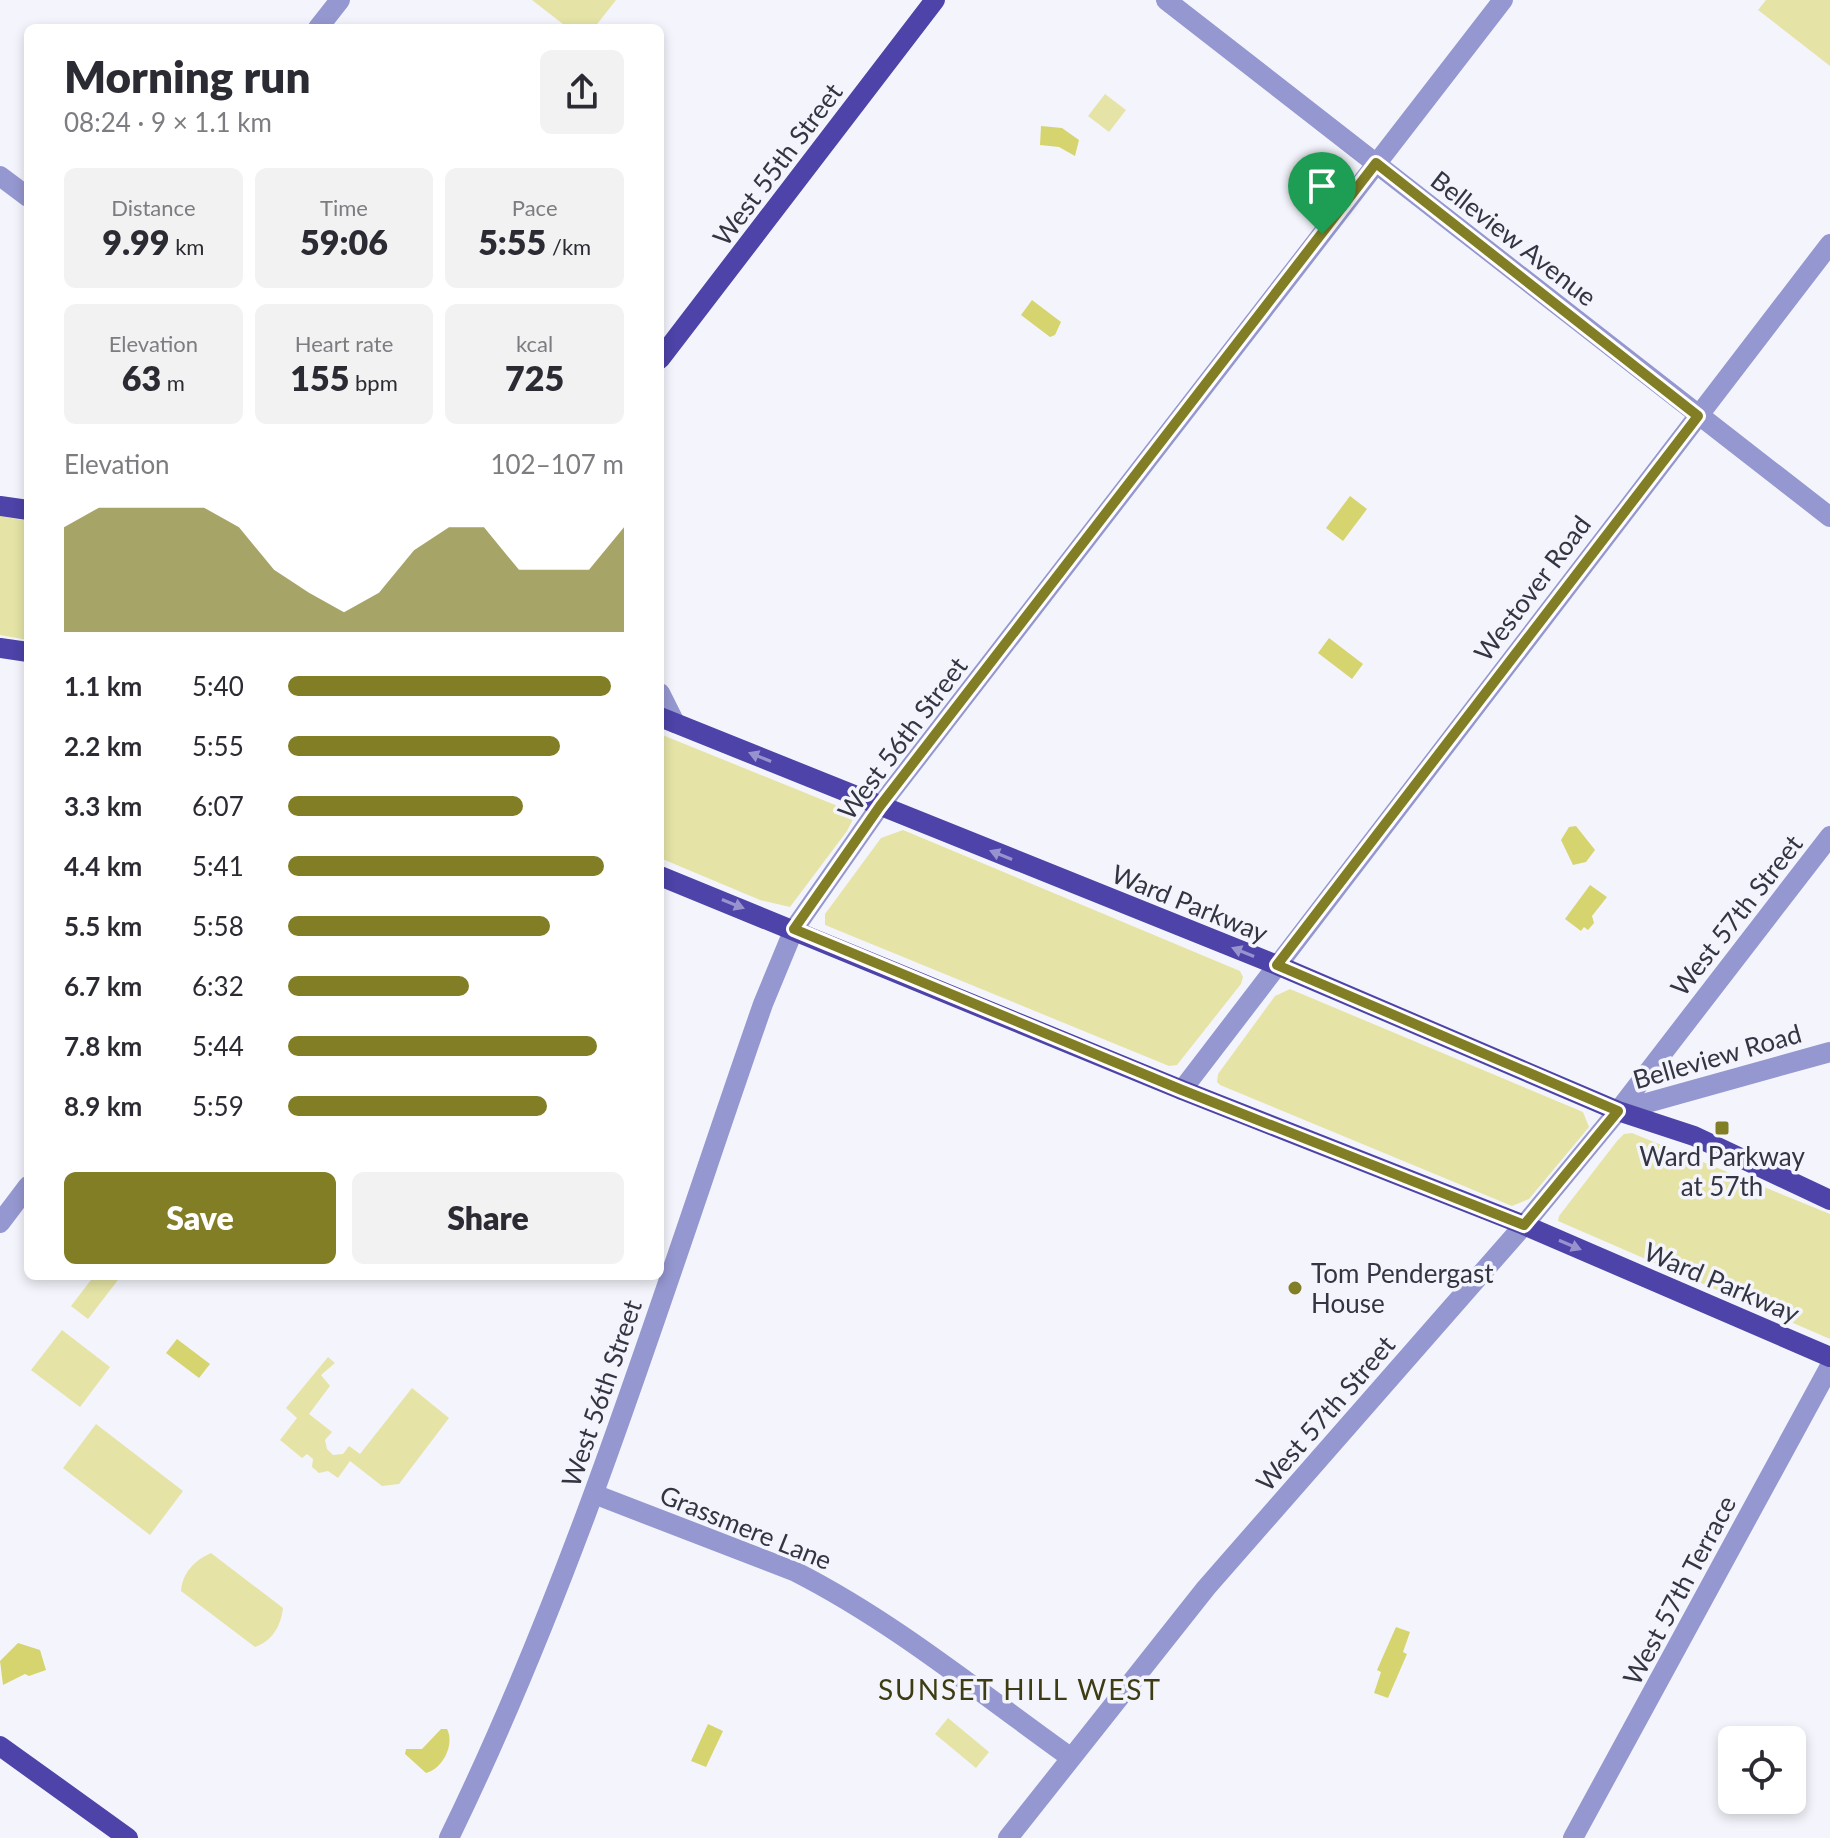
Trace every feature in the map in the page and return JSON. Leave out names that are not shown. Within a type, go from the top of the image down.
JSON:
[{"type":"main road","name":"West 55th Street","points":[[664,354],[935,0]]},
{"type":"main road","points":[[0,506],[24,509]]},
{"type":"main road","points":[[0,648],[24,651]]},
{"type":"main road","name":"Ward Parkway","points":[[668,720],[1277,965],[1618,1111],[1694,1136],[1830,1200]]},
{"type":"main road","name":"Ward Parkway","points":[[664,878],[1182,1090],[1524,1225],[1830,1357]]},
{"type":"main road","points":[[0,1746],[128,1838]]},
{"type":"street","points":[[321,24],[340,0]]},
{"type":"street","name":"Belleview Avenue","points":[[1166,0],[1830,517]]},
{"type":"street","name":"West 56th Street","points":[[449,1838],[498,1738],[545,1627],[594,1494],[758,1017],[794,929],[880,806],[1503,0]]},
{"type":"street","points":[[0,176],[24,194]]},
{"type":"street","name":"Westover Road","points":[[1182,1090],[1830,244]]},
{"type":"street","name":"West 57th Street","points":[[1008,1838],[1206,1588],[1524,1225],[1618,1111],[1830,836]]},
{"type":"street","name":"Belleview Road","points":[[1618,1111],[1830,1052]]},
{"type":"street","points":[[0,1223],[24,1191]]},
{"type":"street","name":"West 57th Terrace","points":[[1573,1838],[1830,1366]]},
{"type":"street","name":"Grassmere Lane","points":[[594,1494],[796,1572],[828,1588],[880,1619],[1070,1757]]},
{"type":"shaded area","points":[[532,0],[616,0],[597,24],[563,24]]},
{"type":"shaded area","points":[[1766,0],[1830,0],[1830,66],[1758,10]]},
{"type":"shaded area","points":[[1105,94],[1126,110],[1109,132],[1088,116]]},
{"type":"shaded area","points":[[1041,126],[1062,128],[1079,140],[1075,156],[1059,147],[1040,145]]},
{"type":"shaded area","points":[[1032,300],[1061,322],[1055,335],[1050,337],[1021,315]]},
{"type":"shaded area","points":[[1350,496],[1367,509],[1343,541],[1326,528]]},
{"type":"shaded area","points":[[0,516],[24,520],[24,639],[0,635]]},
{"type":"shaded area","points":[[1329,638],[1363,664],[1352,679],[1318,653]]},
{"type":"shaded area","points":[[664,736],[850,811],[853,819],[847,831],[790,907],[760,900],[664,860]]},
{"type":"shaded area","points":[[1576,826],[1595,850],[1586,862],[1573,865],[1561,840],[1569,827]]},
{"type":"shaded area","points":[[903,830],[1240,971],[1243,977],[1241,984],[1177,1065],[1169,1066],[825,925],[825,914],[881,838]]},
{"type":"shaded area","points":[[1590,885],[1607,897],[1592,916],[1594,923],[1588,930],[1584,927],[1581,931],[1565,919]]},
{"type":"shaded area","points":[[1290,989],[1583,1112],[1589,1127],[1529,1199],[1512,1206],[1220,1085],[1217,1082],[1218,1074],[1275,996]]},
{"type":"shaded area","points":[[1632,1133],[1830,1214],[1830,1339],[1558,1221],[1617,1141],[1624,1134]]},
{"type":"shaded area","points":[[91,1280],[118,1280],[88,1319],[71,1306]]},
{"type":"shaded area","points":[[62,1330],[110,1367],[80,1407],[31,1370]]},
{"type":"shaded area","points":[[177,1339],[210,1364],[199,1378],[166,1353]]},
{"type":"shaded area","points":[[328,1357],[335,1363],[321,1375],[330,1386],[309,1414],[332,1432],[325,1440],[327,1449],[333,1455],[343,1454],[349,1446],[360,1454],[412,1388],[449,1418],[399,1484],[382,1486],[350,1461],[338,1478],[328,1471],[319,1473],[312,1467],[313,1459],[307,1454],[302,1458],[280,1440],[297,1418],[286,1408]]},
{"type":"shaded area","points":[[96,1424],[183,1491],[150,1535],[63,1468]]},
{"type":"shaded area","points":[[211,1553],[283,1608],[275,1632],[261,1644],[255,1647],[181,1591],[190,1568]]},
{"type":"shaded area","points":[[1396,1627],[1410,1632],[1403,1652],[1407,1654],[1388,1698],[1374,1693],[1381,1672],[1377,1670]]},
{"type":"shaded area","points":[[18,1643],[40,1650],[46,1670],[29,1676],[25,1674],[3,1685],[0,1661]]},
{"type":"shaded area","points":[[948,1718],[989,1752],[976,1768],[935,1734]]},
{"type":"shaded area","points":[[708,1724],[723,1731],[706,1767],[691,1761]]},
{"type":"shaded area","points":[[441,1729],[447,1729],[449,1735],[446,1755],[438,1767],[426,1773],[405,1754],[406,1749],[422,1749]]},
{"type":"place","name":"Ward Parkway at 57th","points":[[1722,1128]]},
{"type":"place","name":"Tom Pendergast House","points":[[1295,1288]]},
{"type":"district","name":"SUNSET HILL WEST","points":[[1020,1689]]},
{"type":"route","points":[[1376,163],[1698,416],[1277,965],[1618,1111],[1524,1225],[1182,1090],[794,929],[880,806],[1322,234],[1376,163]]}]
